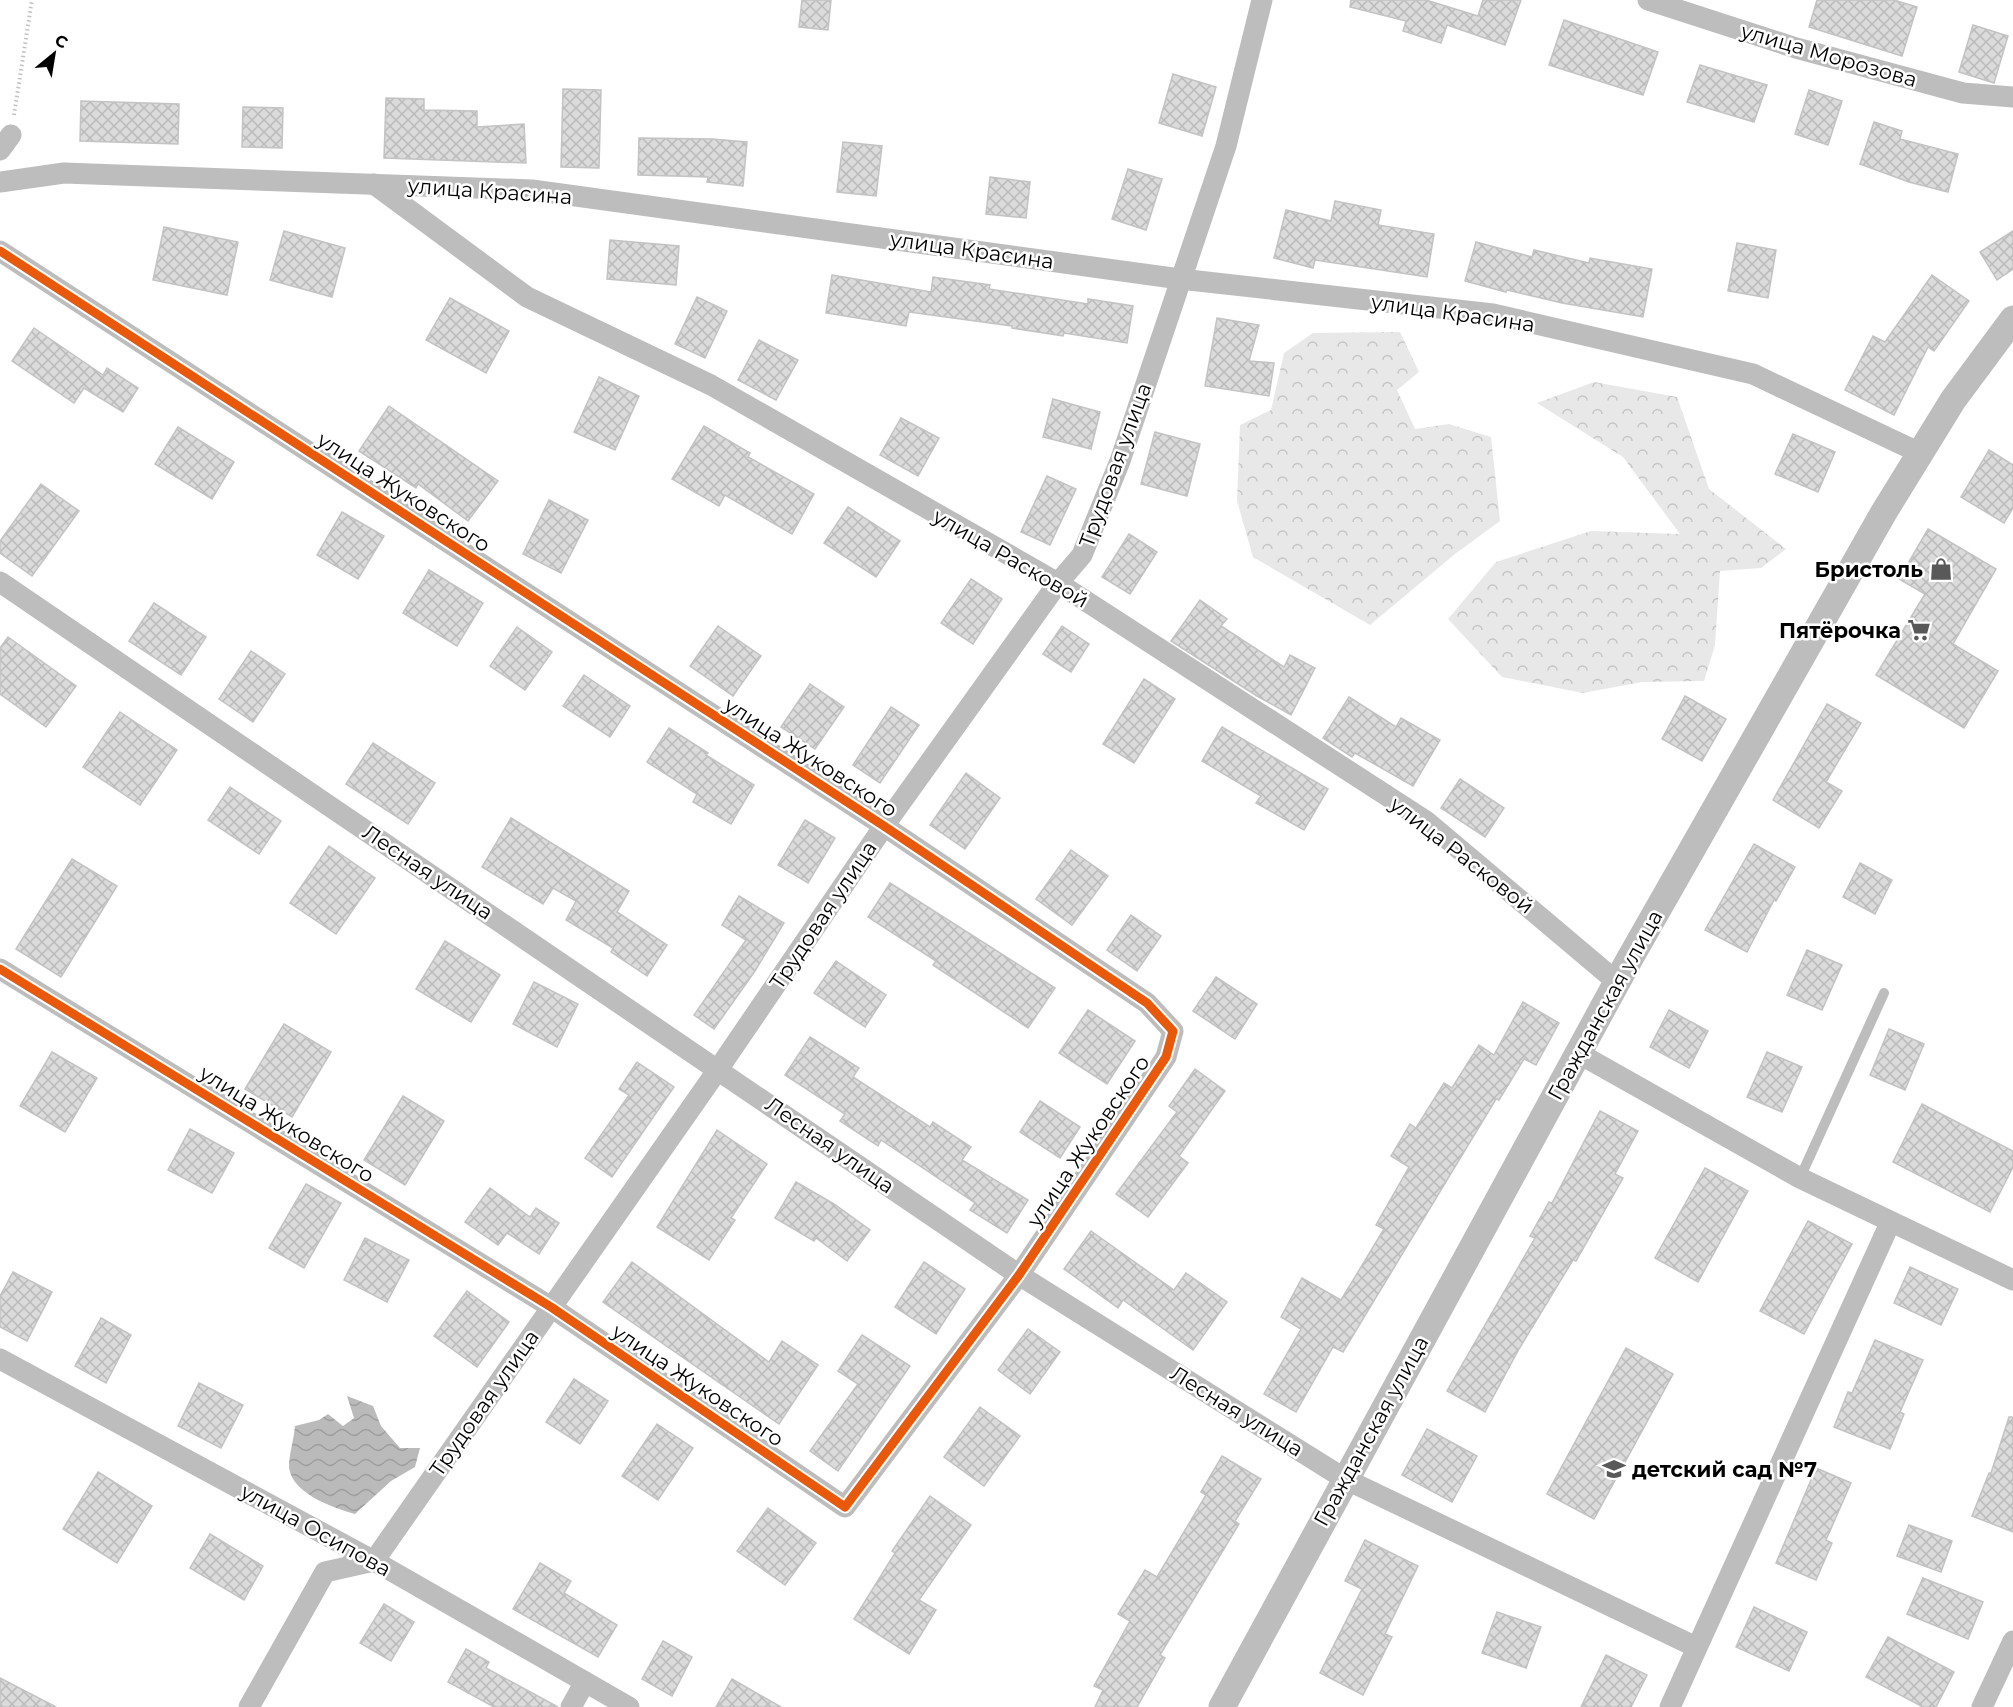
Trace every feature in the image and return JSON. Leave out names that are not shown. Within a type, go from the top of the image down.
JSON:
[{"type":"street","name":"Трудовая улица","points":[[374,1561],[719,1068],[884,826],[1058,583],[1082,555],[1120,460],[1226,146],[1262,0]]},
{"type":"street","name":"улица Морозова","points":[[1648,0],[1796,48],[1963,93],[2013,97]]},
{"type":"street","name":"улица Красина","points":[[0,182],[64,173],[532,190],[1180,279],[1493,314],[1753,374],[1920,453]]},
{"type":"street","name":"улица Расковой","points":[[374,184],[527,297],[711,385],[1058,583],[1426,821],[1617,982]]},
{"type":"street","name":"улица Жуковского","points":[[0,251],[884,826],[1147,1004],[1173,1031],[1166,1057],[1019,1275],[845,1507],[551,1307],[0,969]]},
{"type":"street","name":"Гражданская улица","points":[[1222,1707],[1617,982],[1878,522],[1953,400],[2013,319]]},
{"type":"street","name":"Лесная улица","points":[[0,582],[719,1068],[1019,1275],[1345,1479],[1696,1647]]},
{"type":"street","points":[[1578,1053],[1800,1178],[2013,1280]]},
{"type":"street","points":[[1670,1707],[1890,1223]]},
{"type":"street","name":"улица Осипова","points":[[0,1359],[374,1561],[629,1707]]},
{"type":"street","points":[[249,1707],[325,1572],[374,1561]]},
{"type":"street","points":[[1982,1707],[2013,1641]]},
{"type":"street","points":[[571,1707],[585,1682]]},
{"type":"lane","points":[[1800,1178],[1884,993]]},
{"type":"path","points":[[6,143],[33,0]]},
{"type":"green space","points":[[1400,332],[1419,372],[1397,390],[1415,429],[1449,424],[1491,437],[1500,521],[1455,554],[1370,625],[1253,557],[1237,501],[1240,425],[1271,410],[1284,353],[1313,333]]},
{"type":"green space","points":[[1594,382],[1677,397],[1709,489],[1786,549],[1761,568],[1720,571],[1715,645],[1704,681],[1642,682],[1583,693],[1502,677],[1448,619],[1496,562],[1591,531],[1680,534],[1623,457],[1537,403]]},
{"type":"water","points":[[347,1396],[373,1406],[381,1426],[400,1448],[420,1448],[415,1467],[391,1481],[355,1514],[324,1503],[303,1490],[290,1473],[289,1463],[295,1426],[319,1420],[328,1414],[343,1426],[354,1418]]},
{"type":"building","points":[[802,0],[831,0],[828,30],[799,27]]},
{"type":"building","points":[[1351,0],[1426,0],[1478,16],[1483,0],[1521,0],[1505,45],[1447,25],[1441,43],[1403,31],[1406,21],[1350,7]]},
{"type":"building","points":[[1817,0],[1894,0],[1917,7],[1902,56],[1809,27]]},
{"type":"building","points":[[1564,20],[1658,52],[1643,95],[1549,65]]},
{"type":"building","points":[[1973,25],[2008,36],[1994,83],[1959,72]]},
{"type":"building","points":[[1700,65],[1767,85],[1754,122],[1687,102]]},
{"type":"building","points":[[1173,74],[1216,87],[1202,136],[1159,123]]},
{"type":"building","points":[[563,89],[601,90],[599,168],[561,167]]},
{"type":"building","points":[[1809,90],[1842,101],[1828,145],[1795,134]]},
{"type":"building","points":[[386,98],[424,99],[424,110],[477,111],[477,127],[524,124],[526,163],[384,158]]},
{"type":"building","points":[[81,101],[179,104],[178,144],[80,141]]},
{"type":"building","points":[[243,107],[283,108],[282,148],[242,147]]},
{"type":"building","points":[[1874,122],[1902,131],[1900,139],[1958,154],[1948,192],[1909,182],[1860,164]]},
{"type":"building","points":[[639,138],[747,142],[743,186],[707,182],[708,177],[638,175]]},
{"type":"building","points":[[843,142],[882,146],[876,196],[837,192]]},
{"type":"building","points":[[1128,169],[1162,179],[1146,230],[1112,219]]},
{"type":"building","points":[[990,177],[1030,182],[1026,218],[986,214]]},
{"type":"building","points":[[1335,201],[1381,210],[1378,225],[1434,234],[1427,277],[1315,260],[1313,268],[1274,258],[1286,210],[1331,221]]},
{"type":"building","points":[[164,227],[238,242],[227,295],[153,280]]},
{"type":"building","points":[[284,231],[345,248],[332,297],[270,280]]},
{"type":"building","points":[[2013,231],[2013,269],[1997,280],[1980,252]]},
{"type":"building","points":[[610,240],[679,246],[676,285],[607,279]]},
{"type":"building","points":[[1476,242],[1532,257],[1534,250],[1589,263],[1590,258],[1652,269],[1643,317],[1562,303],[1507,290],[1506,292],[1465,281]]},
{"type":"building","points":[[1737,243],[1776,250],[1768,298],[1728,291]]},
{"type":"building","points":[[832,275],[931,292],[933,277],[990,285],[989,289],[1088,304],[1088,299],[1133,306],[1127,343],[1064,333],[1063,336],[1012,328],[1012,326],[909,312],[906,326],[826,313]]},
{"type":"building","points":[[1932,275],[1969,301],[1934,351],[1928,347],[1894,415],[1845,390],[1873,336],[1885,342]]},
{"type":"building","points":[[697,297],[727,311],[705,358],[675,344]]},
{"type":"building","points":[[450,298],[509,331],[486,373],[426,340]]},
{"type":"building","points":[[1217,318],[1259,325],[1249,361],[1274,363],[1269,396],[1205,386]]},
{"type":"building","points":[[34,328],[103,375],[107,368],[138,388],[123,412],[84,388],[74,403],[12,361]]},
{"type":"building","points":[[759,340],[798,360],[776,400],[738,380]]},
{"type":"building","points":[[599,377],[639,396],[615,450],[574,432]]},
{"type":"building","points":[[1053,399],[1100,412],[1091,449],[1043,437]]},
{"type":"building","points":[[389,406],[498,481],[468,521],[418,484],[416,488],[359,451]]},
{"type":"building","points":[[901,418],[939,438],[918,476],[880,455]]},
{"type":"building","points":[[704,426],[750,453],[748,457],[814,494],[792,534],[725,495],[719,506],[672,479]]},
{"type":"building","points":[[178,427],[234,462],[212,499],[155,464]]},
{"type":"building","points":[[1155,432],[1200,444],[1187,496],[1141,484]]},
{"type":"building","points":[[1793,434],[1835,452],[1818,492],[1775,474]]},
{"type":"building","points":[[1989,450],[2013,465],[2013,508],[2004,523],[1961,497]]},
{"type":"building","points":[[1047,476],[1076,489],[1050,545],[1021,532]]},
{"type":"building","points":[[41,484],[79,511],[32,576],[0,553],[0,541]]},
{"type":"building","points":[[549,500],[588,520],[561,573],[523,554]]},
{"type":"building","points":[[848,507],[900,541],[876,577],[824,543]]},
{"type":"building","points":[[342,512],[384,536],[358,579],[317,555]]},
{"type":"building","points":[[1928,529],[1996,569],[1953,644],[1998,671],[1964,728],[1876,675],[1925,594],[1899,579]]},
{"type":"building","points":[[1129,534],[1157,552],[1130,594],[1102,577]]},
{"type":"building","points":[[429,570],[483,603],[457,646],[403,613]]},
{"type":"building","points":[[971,579],[1002,599],[973,644],[941,623]]},
{"type":"building","points":[[1200,600],[1227,619],[1221,626],[1284,667],[1290,655],[1315,668],[1291,715],[1171,641]]},
{"type":"building","points":[[154,603],[206,637],[181,675],[129,641]]},
{"type":"building","points":[[718,626],[761,656],[733,696],[690,666]]},
{"type":"building","points":[[1062,626],[1089,644],[1071,672],[1043,654]]},
{"type":"building","points":[[517,627],[552,652],[525,690],[490,666]]},
{"type":"building","points":[[8,637],[76,686],[46,727],[0,694],[0,648]]},
{"type":"building","points":[[251,651],[285,674],[253,722],[219,699]]},
{"type":"building","points":[[584,675],[630,706],[610,737],[563,706]]},
{"type":"building","points":[[1144,679],[1175,699],[1134,763],[1103,744]]},
{"type":"building","points":[[810,684],[844,707],[815,749],[781,727]]},
{"type":"building","points":[[1685,696],[1726,719],[1702,761],[1662,739]]},
{"type":"building","points":[[1349,697],[1396,727],[1401,718],[1440,740],[1413,786],[1355,753],[1352,757],[1323,738]]},
{"type":"building","points":[[1827,704],[1861,723],[1826,782],[1842,791],[1819,828],[1773,800]]},
{"type":"building","points":[[891,707],[919,725],[880,783],[853,765]]},
{"type":"building","points":[[120,712],[177,750],[140,805],[83,767]]},
{"type":"building","points":[[1222,727],[1328,789],[1304,830],[1256,803],[1261,796],[1202,761]]},
{"type":"building","points":[[669,728],[708,753],[706,755],[754,785],[731,824],[693,802],[697,794],[647,762]]},
{"type":"building","points":[[373,743],[435,783],[408,824],[346,784]]},
{"type":"building","points":[[966,773],[1000,798],[965,849],[930,825]]},
{"type":"building","points":[[1460,779],[1504,808],[1485,837],[1441,808]]},
{"type":"building","points":[[230,787],[281,821],[259,854],[208,820]]},
{"type":"building","points":[[511,818],[629,891],[617,912],[667,945],[647,976],[611,952],[613,948],[566,920],[576,901],[553,888],[543,904],[482,867]]},
{"type":"building","points":[[805,820],[835,838],[808,883],[778,865]]},
{"type":"building","points":[[1754,844],[1795,867],[1776,901],[1774,900],[1747,952],[1705,930]]},
{"type":"building","points":[[329,846],[375,878],[336,934],[290,903]]},
{"type":"building","points":[[1071,850],[1108,876],[1072,925],[1036,899]]},
{"type":"building","points":[[72,859],[117,886],[61,977],[16,949]]},
{"type":"building","points":[[1860,863],[1892,880],[1875,914],[1843,897]]},
{"type":"building","points":[[890,883],[1055,988],[1028,1028],[933,965],[936,961],[868,917]]},
{"type":"building","points":[[739,896],[784,923],[755,971],[714,1029],[694,1015],[746,940],[722,925]]},
{"type":"building","points":[[1131,915],[1161,936],[1137,971],[1107,950]]},
{"type":"building","points":[[445,941],[500,975],[471,1022],[416,989]]},
{"type":"building","points":[[1807,950],[1842,965],[1822,1010],[1787,995]]},
{"type":"building","points":[[836,961],[886,995],[865,1027],[814,993]]},
{"type":"building","points":[[1216,977],[1257,1004],[1235,1039],[1193,1011]]},
{"type":"building","points":[[534,982],[578,1004],[557,1047],[513,1024]]},
{"type":"building","points":[[1523,1002],[1559,1023],[1536,1065],[1524,1059],[1499,1100],[1496,1099],[1343,1352],[1333,1347],[1296,1412],[1264,1394],[1301,1329],[1281,1317],[1302,1278],[1341,1300],[1384,1229],[1376,1225],[1409,1167],[1391,1156],[1410,1124],[1416,1128],[1444,1083],[1452,1088],[1479,1045],[1494,1055]]},
{"type":"building","points":[[1088,1010],[1135,1041],[1107,1084],[1059,1053]]},
{"type":"building","points":[[1669,1010],[1708,1031],[1689,1068],[1650,1047]]},
{"type":"building","points":[[284,1024],[331,1052],[292,1117],[245,1089]]},
{"type":"building","points":[[1889,1029],[1924,1044],[1905,1090],[1870,1075]]},
{"type":"building","points":[[810,1037],[859,1068],[853,1077],[930,1127],[933,1122],[971,1147],[962,1160],[1028,1200],[1007,1233],[970,1210],[975,1203],[881,1140],[878,1146],[840,1121],[845,1114],[785,1075]]},
{"type":"building","points":[[52,1052],[97,1078],[65,1132],[20,1106]]},
{"type":"building","points":[[1767,1052],[1802,1067],[1782,1112],[1747,1097]]},
{"type":"building","points":[[637,1062],[674,1087],[612,1177],[585,1158],[629,1095],[619,1089]]},
{"type":"building","points":[[1195,1069],[1225,1091],[1179,1156],[1188,1163],[1148,1217],[1116,1194],[1177,1112],[1169,1106]]},
{"type":"building","points":[[403,1096],[444,1121],[405,1185],[364,1160]]},
{"type":"building","points":[[1040,1101],[1080,1127],[1060,1158],[1020,1132]]},
{"type":"building","points":[[1922,1104],[2013,1151],[2013,1167],[1990,1212],[1893,1162]]},
{"type":"building","points":[[1600,1111],[1638,1131],[1615,1174],[1623,1178],[1576,1261],[1573,1260],[1519,1349],[1485,1412],[1447,1391],[1535,1238],[1530,1236],[1549,1202],[1552,1203]]},
{"type":"building","points":[[190,1129],[234,1153],[212,1193],[168,1170]]},
{"type":"building","points":[[717,1130],[767,1164],[731,1218],[735,1220],[709,1260],[657,1227]]},
{"type":"building","points":[[1705,1168],[1748,1191],[1698,1282],[1655,1258]]},
{"type":"building","points":[[796,1182],[834,1204],[870,1230],[847,1261],[816,1238],[814,1241],[775,1218]]},
{"type":"building","points":[[306,1184],[341,1203],[304,1268],[269,1248]]},
{"type":"building","points":[[490,1188],[530,1217],[536,1208],[559,1223],[539,1254],[507,1233],[498,1245],[465,1222]]},
{"type":"building","points":[[1808,1221],[1852,1244],[1804,1334],[1760,1311]]},
{"type":"building","points":[[1091,1231],[1174,1290],[1186,1273],[1227,1302],[1193,1350],[1123,1300],[1118,1308],[1064,1269]]},
{"type":"building","points":[[365,1238],[409,1260],[387,1302],[344,1280]]},
{"type":"building","points":[[632,1262],[769,1362],[782,1341],[818,1365],[779,1424],[603,1302]]},
{"type":"building","points":[[924,1262],[965,1289],[936,1334],[895,1307]]},
{"type":"building","points":[[1910,1267],[1958,1289],[1941,1325],[1894,1303]]},
{"type":"building","points":[[13,1272],[52,1292],[27,1341],[0,1327],[0,1296]]},
{"type":"building","points":[[467,1291],[509,1322],[477,1367],[434,1336]]},
{"type":"building","points":[[101,1318],[131,1335],[106,1383],[75,1366]]},
{"type":"building","points":[[1028,1329],[1060,1352],[1030,1394],[998,1370]]},
{"type":"building","points":[[862,1335],[910,1366],[838,1471],[810,1451],[858,1384],[838,1371]]},
{"type":"building","points":[[1875,1340],[1923,1360],[1900,1412],[1904,1414],[1890,1449],[1834,1427],[1848,1392],[1852,1393]]},
{"type":"building","points":[[1626,1348],[1673,1374],[1594,1519],[1547,1494]]},
{"type":"building","points":[[574,1379],[608,1401],[580,1444],[546,1422]]},
{"type":"building","points":[[199,1383],[243,1405],[221,1448],[178,1426]]},
{"type":"building","points":[[980,1407],[1020,1436],[984,1486],[944,1457]]},
{"type":"building","points":[[2009,1417],[2013,1417],[2013,1532],[1972,1516],[1989,1473],[1991,1473]]},
{"type":"building","points":[[657,1424],[693,1448],[658,1500],[622,1476]]},
{"type":"building","points":[[1427,1429],[1477,1456],[1452,1502],[1402,1475]]},
{"type":"building","points":[[1222,1456],[1261,1479],[1235,1521],[1239,1524],[1160,1655],[1165,1658],[1137,1707],[1095,1707],[1103,1690],[1094,1686],[1130,1621],[1118,1614],[1145,1570],[1157,1577],[1206,1495],[1201,1492]]},
{"type":"building","points":[[1816,1468],[1851,1483],[1826,1540],[1832,1543],[1816,1580],[1776,1563]]},
{"type":"building","points":[[98,1472],[152,1506],[117,1563],[63,1529]]},
{"type":"building","points":[[930,1496],[971,1525],[919,1600],[936,1610],[909,1654],[854,1619],[895,1553],[892,1551]]},
{"type":"building","points":[[768,1508],[816,1543],[785,1585],[737,1551]]},
{"type":"building","points":[[1909,1525],[1952,1541],[1941,1572],[1897,1556]]},
{"type":"building","points":[[210,1534],[263,1566],[244,1600],[190,1568]]},
{"type":"building","points":[[1365,1540],[1418,1566],[1385,1634],[1392,1637],[1363,1695],[1320,1673],[1362,1589],[1345,1581]]},
{"type":"building","points":[[540,1563],[571,1581],[564,1593],[617,1625],[598,1657],[513,1609]]},
{"type":"building","points":[[1923,1578],[1983,1602],[1968,1639],[1907,1614]]},
{"type":"building","points":[[384,1604],[414,1622],[391,1661],[360,1643]]},
{"type":"building","points":[[1754,1607],[1807,1632],[1789,1671],[1736,1647]]},
{"type":"building","points":[[1497,1612],[1541,1627],[1526,1668],[1482,1653]]},
{"type":"building","points":[[1888,1637],[1954,1672],[1936,1707],[1923,1707],[1866,1677]]},
{"type":"building","points":[[663,1641],[692,1657],[672,1696],[642,1679]]},
{"type":"building","points":[[466,1649],[489,1662],[486,1668],[558,1707],[494,1707],[448,1682]]},
{"type":"building","points":[[1606,1655],[1647,1675],[1631,1707],[1581,1707]]},
{"type":"building","points":[[0,1678],[56,1707],[0,1707]]},
{"type":"building","points":[[732,1679],[781,1707],[716,1707]]},
{"type":"cycle path","points":[[0,251],[884,826],[1147,1003],[1173,1031],[1166,1057],[1019,1275],[845,1507],[551,1307],[0,969]]},
{"type":"place","name":"Бристоль","points":[[1941,569]]},
{"type":"place","name":"Пятёрочка","points":[[1919,630]]},
{"type":"place","name":"детский сад №7","points":[[1614,1469]]}]
